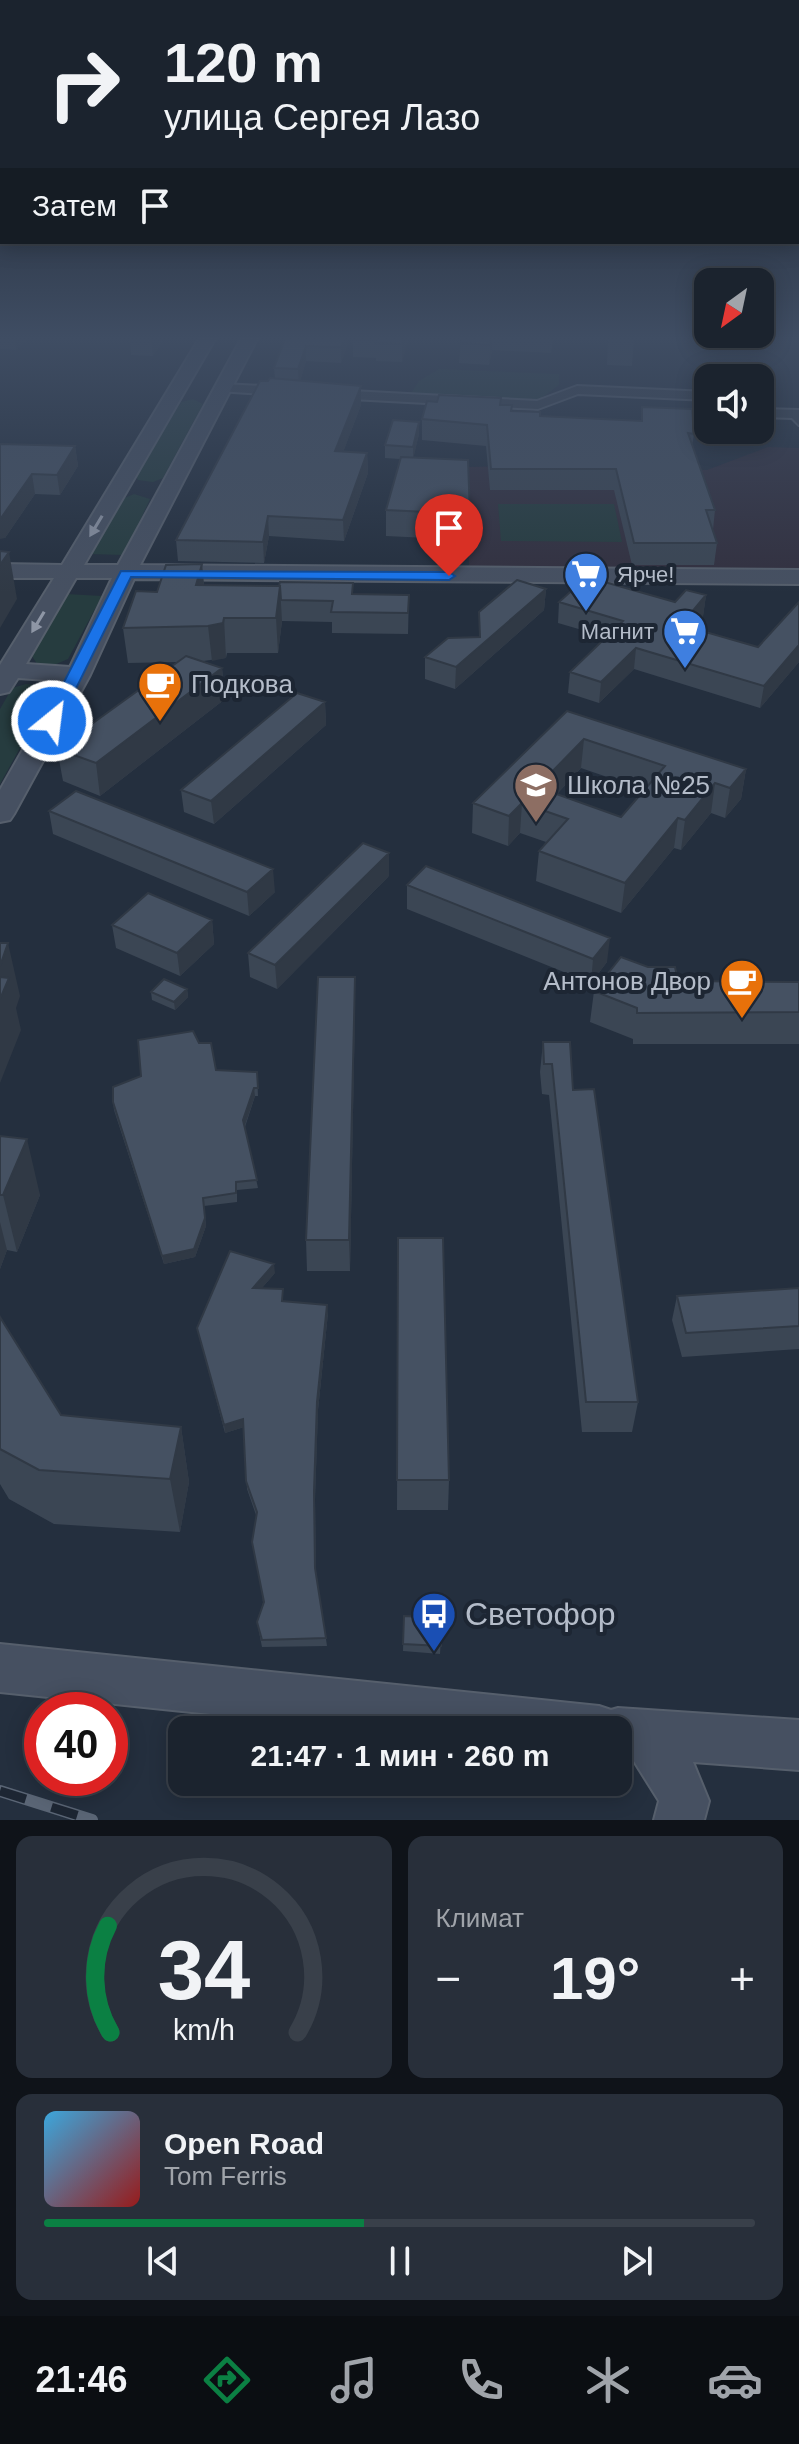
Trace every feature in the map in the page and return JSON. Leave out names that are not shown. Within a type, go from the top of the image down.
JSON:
[{"type":"street","points":[[5,678],[120,486],[168,424]]},
{"type":"street","points":[[0,814],[78,675],[126,573],[204,424]]},
{"type":"street","points":[[120,486],[169,489]]},
{"type":"street","points":[[0,571],[799,577]]},
{"type":"street","points":[[5,678],[78,675]]},
{"type":"street","points":[[0,1668],[466,1716]]},
{"type":"street","points":[[632,1733],[799,1745]]},
{"type":"street","points":[[632,1741],[672,1773],[684,1801],[679,1820]]},
{"type":"shaded area","points":[[768,447],[799,448],[799,570],[469,572],[467,467],[558,465],[707,470]]},
{"type":"green space","points":[[168,424],[192,424],[163,478],[153,482],[138,480],[136,476]]},
{"type":"green space","points":[[134,494],[150,499],[124,555],[90,554],[122,499]]},
{"type":"green space","points":[[498,504],[614,504],[622,542],[501,541]]},
{"type":"green space","points":[[66,594],[102,596],[68,659],[54,665],[37,664],[32,656]]},
{"type":"green space","points":[[26,684],[44,686],[51,692],[0,784],[0,709],[12,688]]},
{"type":"building","points":[[237,424],[346,424],[335,451],[367,453],[343,520],[268,516],[263,542],[176,540]]},
{"type":"building","points":[[392,424],[419,424],[413,447],[385,445]]},
{"type":"building","points":[[475,424],[693,424],[694,434],[688,433],[715,510],[706,510],[717,543],[634,543],[616,469],[491,469],[487,425]]},
{"type":"building","points":[[0,444],[75,446],[57,475],[32,474],[0,518]]},
{"type":"building","points":[[401,457],[468,460],[470,514],[386,510]]},
{"type":"building","points":[[0,551],[9,552],[0,565]]},
{"type":"building","points":[[202,564],[196,585],[280,586],[276,618],[224,618],[223,623],[208,626],[123,628],[136,591],[157,592],[166,565]]},
{"type":"building","points":[[587,577],[675,602],[686,590],[706,595],[681,625],[758,647],[799,602],[799,645],[764,686],[636,648],[601,682],[570,672],[623,621],[559,602]]},
{"type":"building","points":[[517,580],[546,589],[456,667],[425,657],[448,638],[480,637],[479,612]]},
{"type":"building","points":[[280,582],[353,583],[352,594],[409,595],[408,613],[331,612],[333,601],[281,600]]},
{"type":"building","points":[[186,656],[222,668],[96,763],[57,749]]},
{"type":"building","points":[[297,693],[325,702],[211,801],[181,790]]},
{"type":"building","points":[[567,711],[746,769],[730,788],[715,783],[685,820],[678,818],[625,883],[539,851],[568,819],[522,803],[509,816],[473,803]],"holes":[[[584,739],[665,766],[621,817],[537,787]]]},
{"type":"building","points":[[76,791],[273,869],[247,892],[49,811]]},
{"type":"building","points":[[363,843],[389,853],[275,965],[248,953]]},
{"type":"building","points":[[426,866],[610,938],[593,959],[407,885]]},
{"type":"building","points":[[148,893],[212,920],[177,953],[112,925]]},
{"type":"building","points":[[0,943],[8,943],[0,966]]},
{"type":"building","points":[[621,957],[648,967],[675,967],[678,981],[799,982],[799,1012],[637,1013],[637,1008],[594,991]]},
{"type":"building","points":[[0,977],[9,978],[0,999]]},
{"type":"building","points":[[318,977],[355,977],[349,1240],[306,1240]]},
{"type":"building","points":[[164,979],[187,989],[174,1002],[151,992]]},
{"type":"building","points":[[193,1031],[199,1043],[211,1043],[216,1070],[257,1072],[258,1088],[254,1088],[243,1120],[257,1180],[236,1182],[236,1193],[203,1198],[205,1218],[194,1249],[162,1256],[113,1102],[113,1087],[141,1076],[138,1040]]},
{"type":"building","points":[[543,1042],[570,1042],[573,1090],[594,1089],[638,1402],[586,1402],[552,1064],[544,1064]]},
{"type":"building","points":[[0,1136],[27,1139],[3,1195],[0,1195]]},
{"type":"building","points":[[398,1238],[443,1238],[449,1480],[397,1480]]},
{"type":"building","points":[[230,1251],[274,1264],[253,1288],[283,1289],[282,1301],[327,1305],[317,1402],[314,1492],[315,1568],[326,1638],[262,1640],[257,1622],[264,1602],[252,1542],[257,1512],[246,1481],[243,1419],[224,1425],[197,1328]]},
{"type":"building","points":[[799,1288],[799,1326],[686,1333],[677,1296]]},
{"type":"building","points":[[0,1317],[61,1415],[181,1427],[170,1479],[39,1470],[0,1449]]},
{"type":"building","points":[[404,1616],[442,1618],[441,1646],[403,1644]]},
{"type":"railway","points":[[0,1791],[92,1820]]},
{"type":"place","name":"Ярче!","points":[[586,613]]},
{"type":"place","name":"Магнит","points":[[685,670]]},
{"type":"place","name":"Подкова","points":[[160,723]]},
{"type":"place","name":"Школа №25","points":[[536,824]]},
{"type":"place","name":"Антонов Двор","points":[[742,1020]]},
{"type":"place","name":"Светофор","points":[[434,1653]]},
{"type":"route","points":[[52,721],[78,675],[126,573],[449,576]]}]
